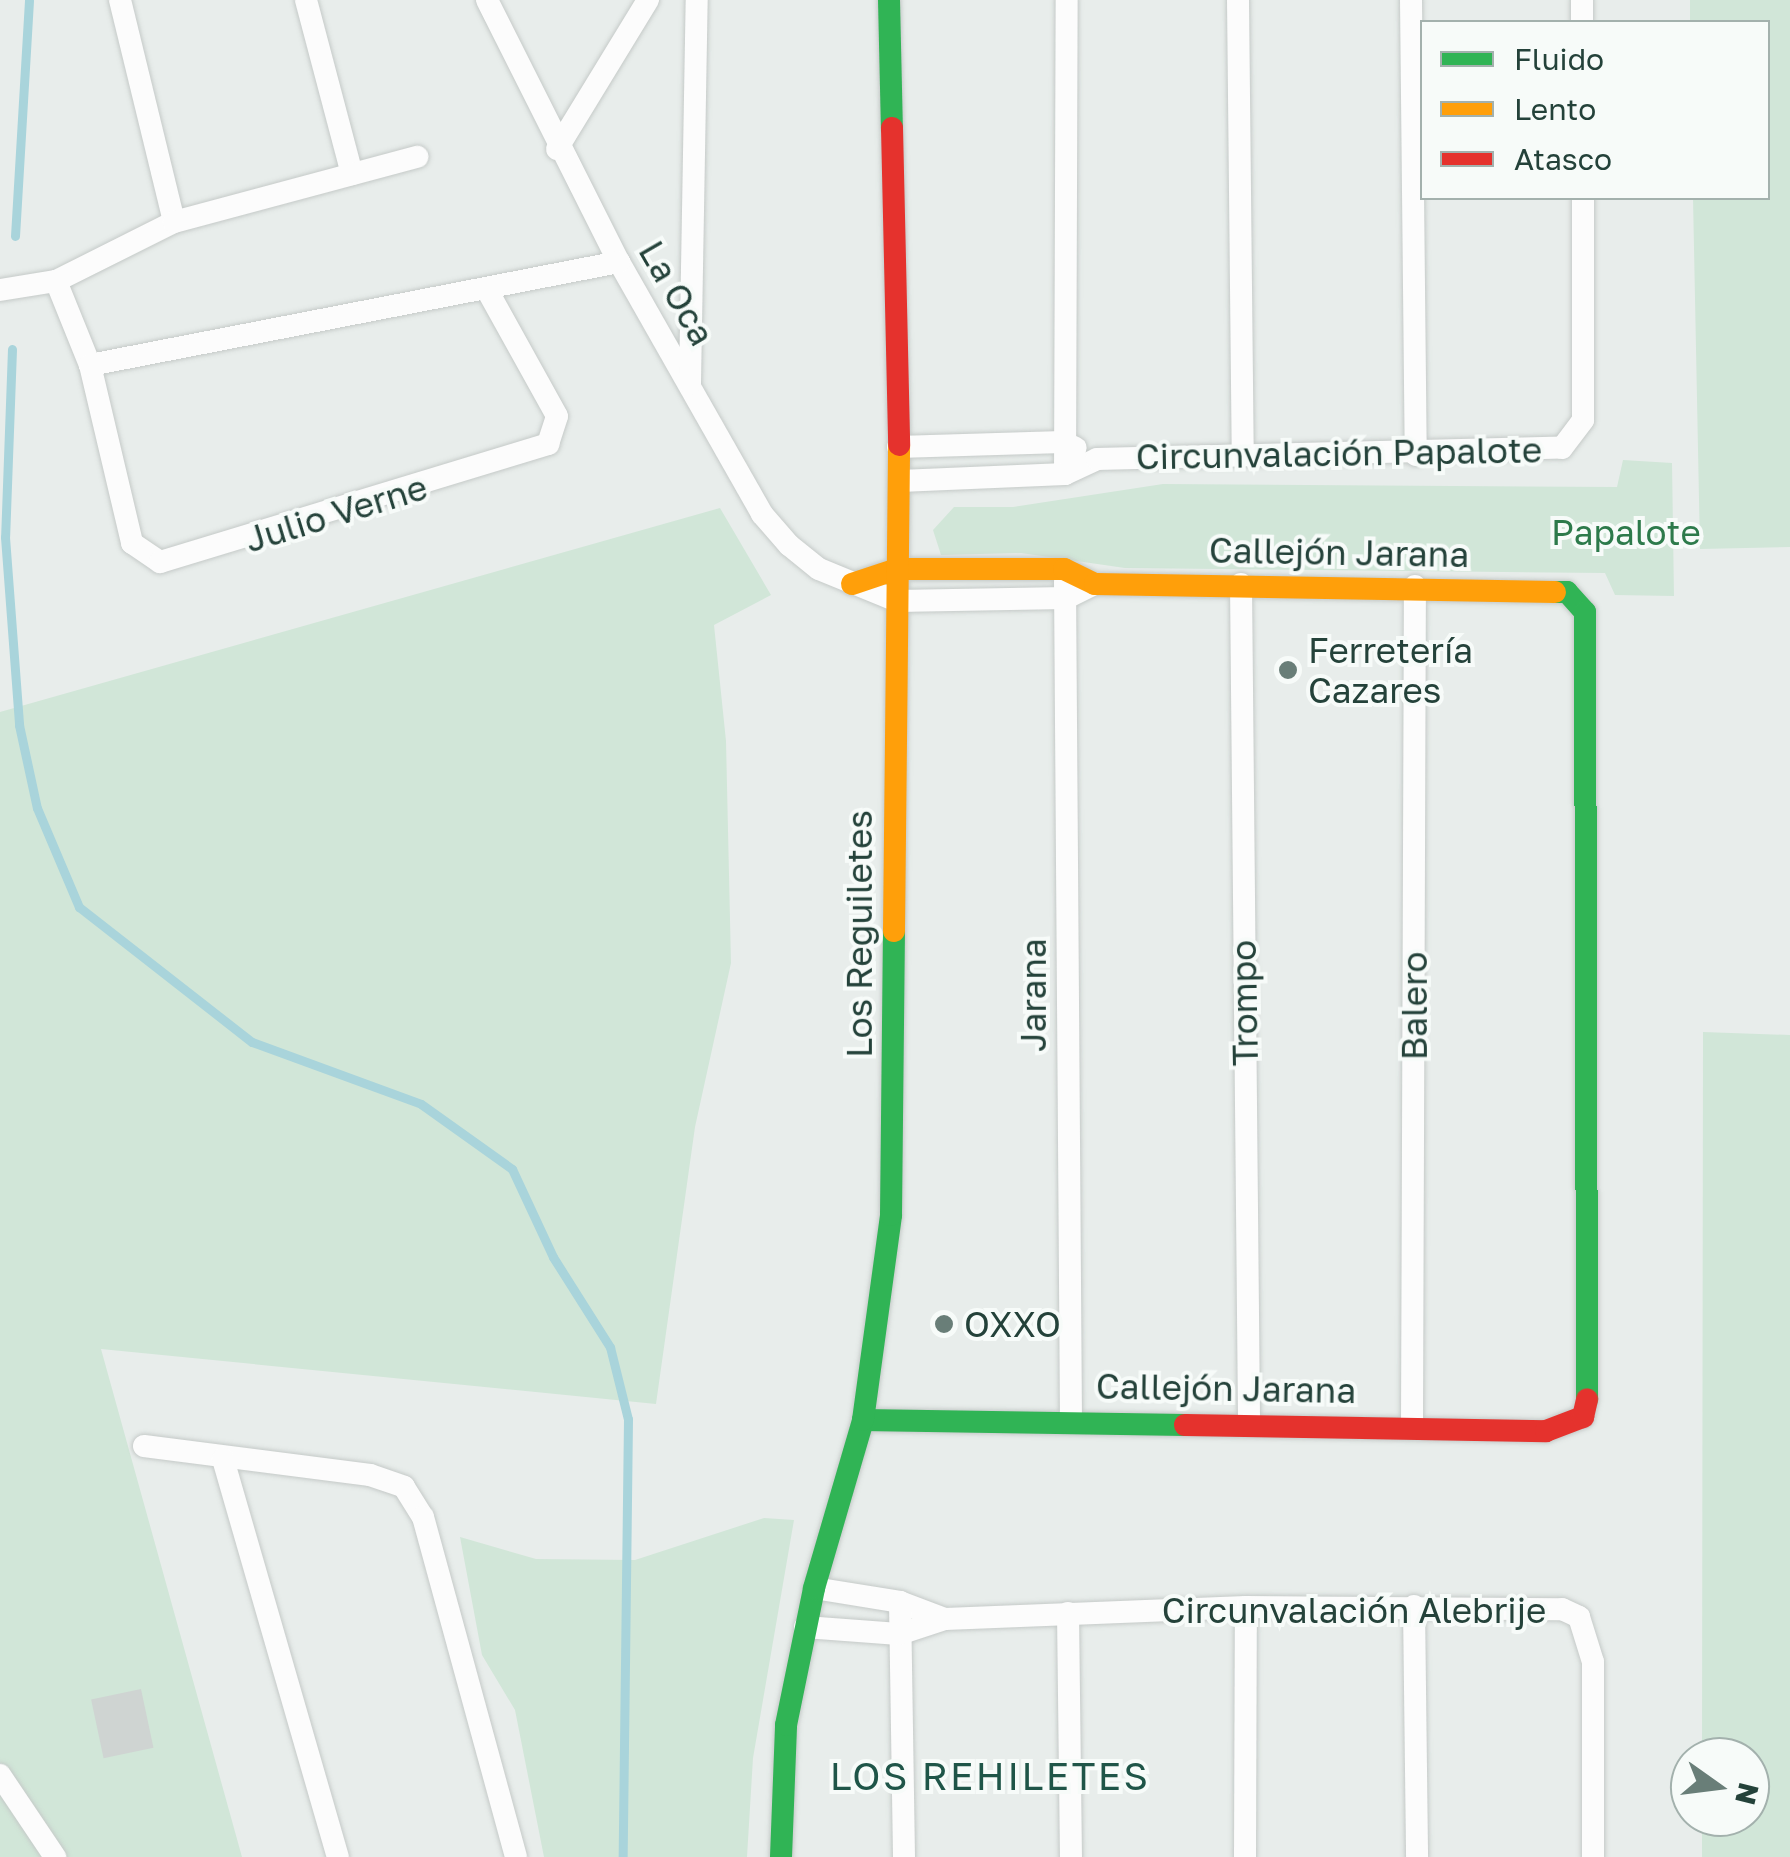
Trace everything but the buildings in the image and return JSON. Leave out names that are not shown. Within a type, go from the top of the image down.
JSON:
[{"type":"street","points":[[120,0],[174,222]]},
{"type":"street","points":[[306,0],[352,174]]},
{"type":"street","name":"La Oca","points":[[487,0],[557,150],[762,514],[819,570],[897,601]]},
{"type":"street","points":[[557,150],[648,0]]},
{"type":"street","points":[[690,386],[697,0]]},
{"type":"street","name":"Los Reguiletes","points":[[780,1857],[786,1726],[814,1588],[863,1420],[891,1215],[900,481],[889,0]]},
{"type":"street","points":[[900,481],[1065,474],[1067,0]]},
{"type":"street","points":[[1238,0],[1244,453]]},
{"type":"street","points":[[1411,0],[1416,455]]},
{"type":"street","points":[[0,290],[56,280],[174,222],[417,157]]},
{"type":"street","name":"Circunvalación Papalote","points":[[1065,474],[1097,459],[1244,453],[1416,455],[1562,448],[1576,438],[1584,420],[1582,200]]},
{"type":"street","points":[[56,280],[90,365],[618,262]]},
{"type":"street","name":"Julio Verne","points":[[90,365],[132,543],[145,557],[179,560],[548,444],[557,416],[486,288]]},
{"type":"street","points":[[898,447],[1063,442]]},
{"type":"street","name":"Circunvalación Papalote","points":[[1063,442],[1097,459]]},
{"type":"street","points":[[852,584],[897,568]]},
{"type":"street","name":"Callejón Jarana","points":[[897,568],[1064,569],[1095,584]]},
{"type":"street","name":"Jarana","points":[[1064,569],[1071,1420]]},
{"type":"street","name":"Callejón Jarana","points":[[863,1420],[1249,1422],[1546,1430],[1583,1417],[1592,1355],[1580,598],[1415,586],[1095,584],[1066,598],[897,601]]},
{"type":"street","name":"Trompo","points":[[1241,584],[1249,1422]]},
{"type":"street","name":"Balero","points":[[1412,1425],[1415,586]]},
{"type":"street","points":[[144,1446],[370,1475],[404,1487],[422,1517],[516,1857]]},
{"type":"street","points":[[223,1459],[338,1857]]},
{"type":"street","name":"Circunvalación Alebrije","points":[[814,1588],[900,1602],[945,1619]]},
{"type":"street","points":[[900,1602],[904,1857]]},
{"type":"street","name":"Circunvalación Alebrije","points":[[900,1634],[945,1619],[1246,1606],[1540,1605],[1579,1617],[1592,1662],[1593,1857]]},
{"type":"street","points":[[1246,1606],[1246,1857]]},
{"type":"street","points":[[1414,1606],[1417,1857]]},
{"type":"street","points":[[1068,1613],[1071,1857]]},
{"type":"street","points":[[805,1627],[900,1634]]},
{"type":"street","points":[[0,1776],[55,1857]]},
{"type":"green space","points":[[1690,0],[1790,0],[1790,547],[1700,549],[1693,200],[1770,200],[1770,20],[1690,20]]},
{"type":"green space","name":"Papalote","points":[[1623,460],[1672,463],[1674,596],[1615,595],[1605,573],[1125,568],[1021,553],[941,555],[933,530],[954,507],[1013,507],[1163,484],[1617,487]]},
{"type":"green space","points":[[720,508],[771,595],[714,625],[726,741],[731,963],[695,1127],[656,1404],[101,1349],[242,1857],[0,1857],[0,712]]},
{"type":"green space","points":[[1703,1032],[1790,1035],[1790,1857],[1702,1857],[1702,1837],[1770,1837],[1770,1737],[1702,1737]]},
{"type":"green space","points":[[764,1518],[794,1520],[753,1758],[747,1857],[544,1857],[515,1710],[482,1655],[460,1537],[536,1559],[635,1560]]},
{"type":"waterway","points":[[15,236],[29,0]]},
{"type":"waterway","points":[[12,349],[5,537],[19,725],[37,808],[79,907],[252,1042],[421,1104],[512,1169],[553,1257],[610,1347],[628,1419],[623,1857]]},
{"type":"traffic: fast","points":[[889,0],[892,128]]},
{"type":"traffic: fast","points":[[1555,592],[1567,592],[1585,612],[1587,1399]]},
{"type":"traffic: fast","points":[[781,1857],[786,1725],[814,1588],[863,1420],[891,1215],[894,931]]},
{"type":"traffic: fast","points":[[863,1420],[1185,1425]]},
{"type":"traffic: slow","points":[[894,931],[899,445]]},
{"type":"traffic: slow","points":[[852,584],[897,569],[1064,569],[1095,584],[1555,592]]},
{"type":"traffic: jam","points":[[892,128],[899,445]]},
{"type":"traffic: jam","points":[[1185,1425],[1546,1431],[1583,1417],[1587,1399]]},
{"type":"place","name":"Ferretería Cazares","points":[[1288,670]]},
{"type":"place","name":"OXXO","points":[[944,1324]]},
{"type":"district","name":"LOS REHILETES","points":[[990,1776]]}]
